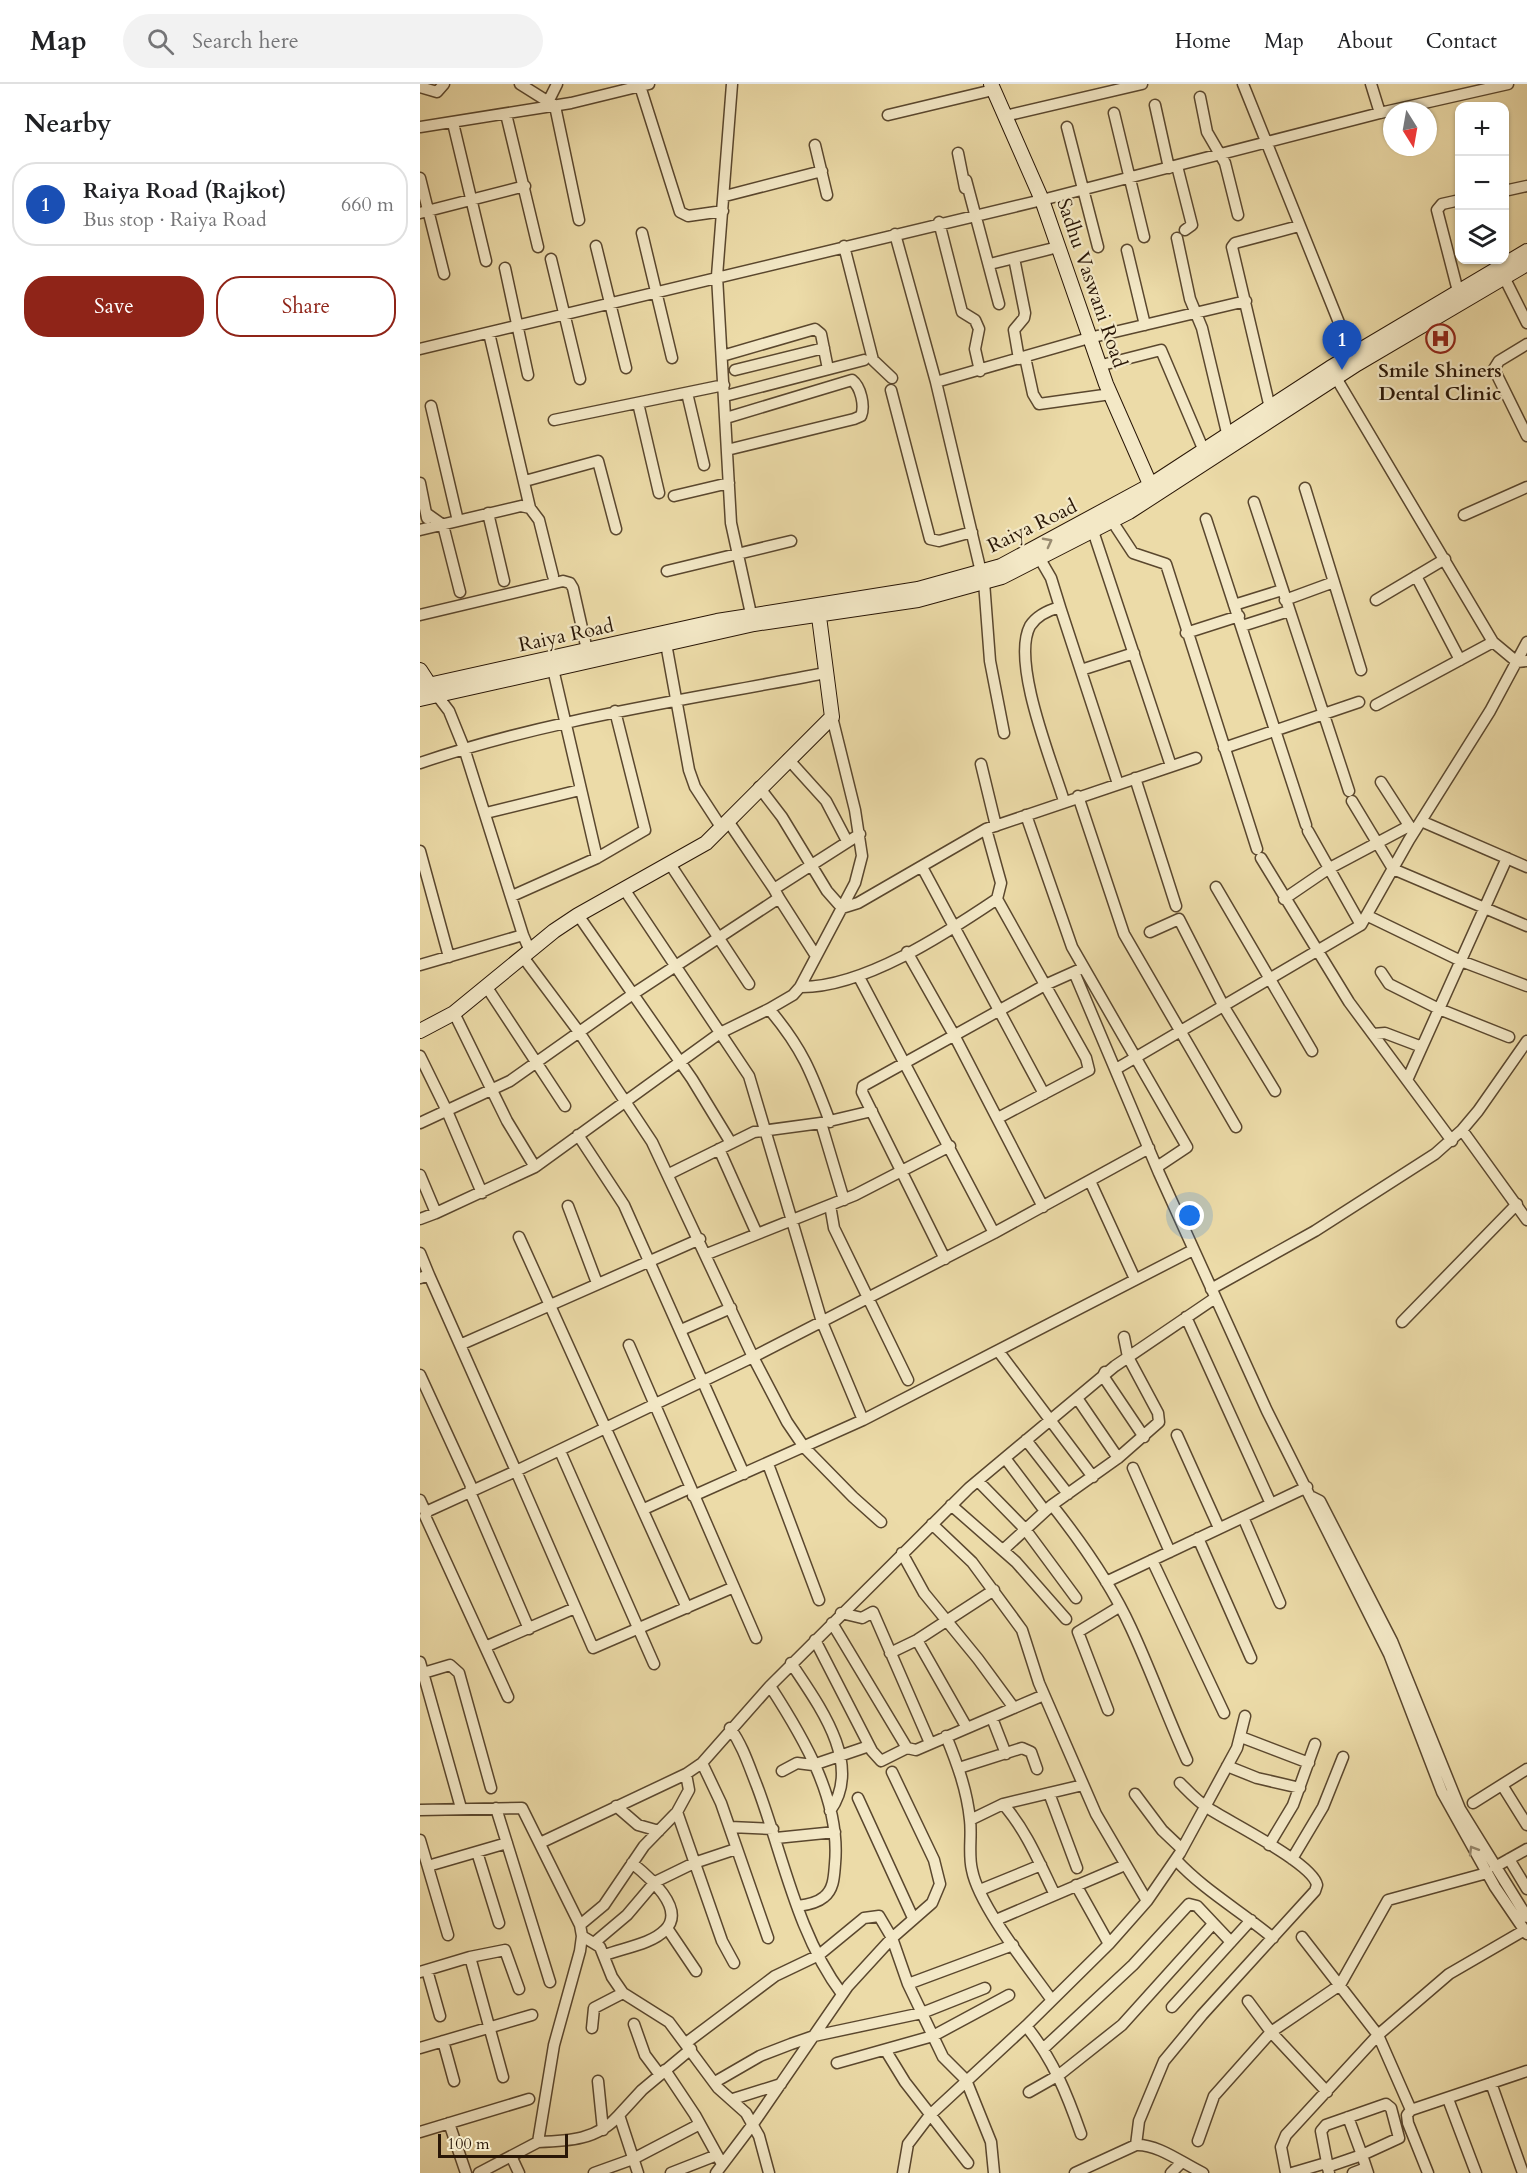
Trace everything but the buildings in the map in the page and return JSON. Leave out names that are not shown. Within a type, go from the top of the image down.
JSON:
[{"type":"street","points":[[420,87],[437,92],[444,84]]},
{"type":"street","points":[[520,84],[551,104]]},
{"type":"street","points":[[557,84],[551,104],[579,220]]},
{"type":"street","points":[[732,84],[717,276],[729,483],[736,553],[753,620]]},
{"type":"street","points":[[1005,116],[1142,84]]},
{"type":"street","points":[[1243,84],[1352,355]]},
{"type":"street","points":[[1371,84],[1380,113]]},
{"type":"street","points":[[420,349],[939,222],[1042,200],[1221,156],[1380,113],[1508,84]]},
{"type":"street","points":[[420,127],[506,114],[637,86],[680,212],[688,216],[723,211]]},
{"type":"street","points":[[888,115],[992,87]]},
{"type":"street","name":"Sadhu Vaswani Road","points":[[992,87],[1042,200],[1110,394],[1153,490]]},
{"type":"street","points":[[1200,97],[1207,132],[1221,156],[1238,214]]},
{"type":"street","points":[[1155,105],[1192,225],[1181,234],[1190,299],[1202,328],[1228,436]]},
{"type":"street","points":[[1114,113],[1144,237]]},
{"type":"street","points":[[506,114],[538,247]]},
{"type":"street","points":[[453,123],[486,261]]},
{"type":"street","points":[[1067,127],[1098,247]]},
{"type":"street","points":[[815,145],[827,195]]},
{"type":"street","points":[[958,153],[999,304]]},
{"type":"street","points":[[725,196],[822,171]]},
{"type":"street","points":[[420,178],[424,212],[444,274]]},
{"type":"street","points":[[966,180],[974,215]]},
{"type":"street","points":[[424,212],[525,186]]},
{"type":"street","points":[[1509,190],[1527,186]]},
{"type":"street","points":[[1455,201],[1442,204],[1437,210],[1459,297]]},
{"type":"street","points":[[939,222],[962,312],[975,320],[979,329],[975,349],[980,371]]},
{"type":"street","points":[[1270,408],[1232,247],[1235,243],[1299,226]]},
{"type":"street","points":[[642,233],[672,358]]},
{"type":"street","points":[[895,234],[936,382],[983,577],[990,661],[1004,733]]},
{"type":"street","points":[[596,246],[627,368]]},
{"type":"street","points":[[844,246],[873,360],[892,378]]},
{"type":"street","points":[[990,264],[1058,247]]},
{"type":"street","points":[[1127,250],[1144,325]]},
{"type":"street","name":"Raiya Road","points":[[983,577],[1153,490],[1333,373],[1459,297],[1527,251]]},
{"type":"street","points":[[551,258],[580,380]]},
{"type":"street","points":[[1014,258],[1025,313],[1024,318],[1014,330],[1033,394],[1039,404],[1080,396],[1110,394]]},
{"type":"street","name":"Raiya Road","points":[[420,699],[428,689],[586,650],[818,610],[1018,570],[1112,521],[1204,451],[1270,408],[1333,373],[1352,355],[1459,297],[1527,264]]},
{"type":"street","points":[[505,268],[528,375]]},
{"type":"street","points":[[1504,277],[1527,322]]},
{"type":"street","points":[[936,382],[1089,338],[1246,301]]},
{"type":"street","points":[[722,356],[815,329],[821,334],[828,369]]},
{"type":"street","points":[[489,333],[530,508],[539,520],[554,576]]},
{"type":"street","points":[[1527,344],[1499,361],[1494,369],[1527,436]]},
{"type":"street","points":[[735,370],[824,348]]},
{"type":"street","points":[[1106,364],[1161,350],[1204,451]]},
{"type":"street","points":[[554,420],[687,393],[725,390],[864,360]]},
{"type":"street","points":[[1333,373],[1493,642],[1522,662]]},
{"type":"street","points":[[726,418],[852,380],[859,387],[863,411],[861,416],[854,419],[727,450]]},
{"type":"street","points":[[891,390],[930,539],[939,541],[972,532]]},
{"type":"street","points":[[687,393],[704,465]]},
{"type":"street","points":[[638,403],[659,493]]},
{"type":"street","points":[[431,406],[458,521]]},
{"type":"street","points":[[525,481],[598,461],[616,529]]},
{"type":"street","points":[[420,483],[426,513],[425,529],[520,506],[530,508]]},
{"type":"street","points":[[674,496],[729,483]]},
{"type":"street","points":[[1464,515],[1527,487]]},
{"type":"street","points":[[1305,488],[1361,670]]},
{"type":"street","points":[[1254,502],[1350,796],[1393,869],[1527,926]]},
{"type":"street","points":[[426,513],[443,525],[460,592]]},
{"type":"street","points":[[488,513],[504,581]]},
{"type":"street","points":[[1206,519],[1307,828],[1328,870],[1364,920],[1527,986]]},
{"type":"street","points":[[1112,521],[1133,553],[1166,564],[1186,633],[1259,854],[1317,952],[1373,1034],[1408,1078],[1452,1141]]},
{"type":"street","points":[[1093,531],[1171,766]]},
{"type":"street","points":[[667,571],[791,541]]},
{"type":"street","points":[[1040,559],[1051,578],[1118,784]]},
{"type":"street","points":[[1376,600],[1445,559]]},
{"type":"street","points":[[1416,576],[1460,660]]},
{"type":"street","points":[[420,615],[563,581],[570,583],[573,588],[586,650]]},
{"type":"street","points":[[1186,633],[1240,621],[1285,600],[1334,582]]},
{"type":"street","points":[[1234,605],[1285,600]]},
{"type":"street","points":[[1060,607],[1047,611],[1029,627],[1024,661],[1028,683],[1064,801]]},
{"type":"street","points":[[420,1220],[534,1167],[720,1033],[769,1010],[793,995],[800,987],[860,870],[860,834],[832,717],[818,610]]},
{"type":"street","points":[[665,638],[683,747],[692,779],[776,894],[816,956]]},
{"type":"street","name":"Raiya Road","points":[[428,689],[553,669],[665,638]]},
{"type":"street","points":[[1376,705],[1493,642]]},
{"type":"street","points":[[1284,899],[1328,870],[1377,843],[1411,829],[1421,821],[1522,662],[1527,642]]},
{"type":"street","points":[[1081,670],[1134,652]]},
{"type":"street","points":[[553,669],[597,858]]},
{"type":"street","points":[[420,670],[428,689],[449,711],[464,748],[512,896],[527,954],[652,1142],[700,1239],[753,1357],[788,1422],[804,1447],[881,1522]]},
{"type":"street","points":[[420,763],[464,748],[564,722],[825,674]]},
{"type":"street","points":[[1224,748],[1277,732],[1359,702]]},
{"type":"street","points":[[512,896],[597,858],[645,830],[615,711]]},
{"type":"street","points":[[420,1031],[454,1013],[578,915],[706,843],[759,787],[832,717]]},
{"type":"street","points":[[842,908],[858,903],[991,827],[1196,758]]},
{"type":"street","points":[[788,759],[826,801],[847,841]]},
{"type":"street","points":[[981,764],[1001,882],[997,899],[1086,1058],[1089,1070],[998,1118]]},
{"type":"street","points":[[1135,778],[1176,906]]},
{"type":"street","points":[[1381,782],[1411,829]]},
{"type":"street","points":[[759,787],[782,817],[826,891],[842,908]]},
{"type":"street","points":[[486,813],[580,790]]},
{"type":"street","points":[[1078,796],[1124,934],[1236,1127]]},
{"type":"street","points":[[1026,815],[1078,970],[1116,1069],[1193,1250],[1267,1411],[1310,1492],[1313,1506],[1321,1523],[1389,1654],[1442,1792],[1491,1870],[1525,1933],[1449,1974],[1378,2035],[1282,2140],[1282,2154],[1293,2173],[1327,2168],[1399,2139],[1391,2108],[1386,2104],[1326,2125],[1321,2131],[1327,2168]]},
{"type":"street","points":[[1421,821],[1527,867]]},
{"type":"street","points":[[1116,1069],[1317,952],[1364,920],[1393,869],[1411,829]]},
{"type":"street","points":[[420,1123],[492,1091],[536,1063],[718,937],[776,894],[811,864],[860,834]]},
{"type":"street","points":[[420,851],[449,957]]},
{"type":"street","points":[[1408,1078],[1507,858]]},
{"type":"street","points":[[670,864],[749,984]]},
{"type":"street","points":[[922,867],[1001,1010],[1044,1095]]},
{"type":"street","points":[[1216,887],[1312,1051]]},
{"type":"street","points":[[624,889],[749,1076],[822,1322],[863,1420]]},
{"type":"street","points":[[800,987],[820,987],[859,976],[908,952],[997,899]]},
{"type":"street","points":[[578,915],[679,1061],[731,1143]]},
{"type":"street","points":[[1150,932],[1179,919],[1224,1007],[1275,1091]]},
{"type":"street","points":[[420,965],[523,935]]},
{"type":"street","points":[[908,952],[998,1118],[1043,1207]]},
{"type":"street","points":[[945,1259],[862,1092],[863,1086],[1046,985],[1078,970]]},
{"type":"street","points":[[1078,970],[1137,1057],[1187,1148],[1157,1167]]},
{"type":"street","points":[[1381,972],[1389,984],[1439,1009],[1509,1037]]},
{"type":"street","points":[[859,976],[994,1233]]},
{"type":"street","points":[[486,986],[565,1106]]},
{"type":"street","points":[[769,1010],[794,1038],[805,1058],[826,1123],[844,1200]]},
{"type":"street","points":[[454,1013],[492,1091],[534,1167]]},
{"type":"street","points":[[1373,1034],[1385,1033],[1422,1047]]},
{"type":"street","points":[[540,1843],[686,1774],[702,1763],[730,1728],[841,1613],[978,1481],[1103,1376],[1186,1317],[1213,1293],[1397,1180],[1452,1141],[1522,1057],[1527,1041]]},
{"type":"street","points":[[420,1056],[447,1111],[482,1193]]},
{"type":"street","points":[[669,1174],[731,1143],[766,1130],[826,1123],[872,1112]]},
{"type":"street","points":[[1462,1130],[1527,1220]]},
{"type":"street","points":[[578,1135],[614,1187],[681,1330],[744,1474]]},
{"type":"street","points":[[707,1254],[844,1200],[950,1146]]},
{"type":"street","points":[[718,1149],[757,1234]]},
{"type":"street","points":[[426,1514],[703,1382],[868,1299],[1149,1149]]},
{"type":"street","points":[[420,1175],[436,1213]]},
{"type":"street","points":[[1090,1181],[1135,1280]]},
{"type":"street","points":[[1402,1322],[1516,1204]]},
{"type":"street","points":[[830,1205],[834,1228],[908,1380]]},
{"type":"street","points":[[568,1206],[597,1283]]},
{"type":"street","points":[[519,1237],[687,1608]]},
{"type":"street","points":[[462,1344],[700,1239]]},
{"type":"street","points":[[644,1509],[744,1474],[863,1420],[999,1352],[1193,1250]]},
{"type":"street","points":[[420,1253],[424,1276],[462,1344],[593,1648],[734,1587]]},
{"type":"street","points":[[681,1330],[731,1308]]},
{"type":"street","points":[[1186,1317],[1271,1504]]},
{"type":"street","points":[[1003,1550],[1048,1508],[1118,1458],[1159,1422],[1160,1417],[1128,1357],[1124,1337]]},
{"type":"street","points":[[629,1345],[756,1638]]},
{"type":"street","points":[[999,1352],[1093,1477]]},
{"type":"street","points":[[1103,1376],[1109,1362]]},
{"type":"street","points":[[420,1375],[471,1486],[470,1492],[529,1629]]},
{"type":"street","points":[[1103,1376],[1144,1437]]},
{"type":"street","points":[[1077,1398],[1118,1458]]},
{"type":"street","points":[[1177,1435],[1219,1528]]},
{"type":"street","points":[[1026,1440],[1068,1494]]},
{"type":"street","points":[[560,1451],[654,1664]]},
{"type":"street","points":[[1005,1458],[1048,1508],[1076,1536],[1106,1582],[1131,1628],[1187,1760]]},
{"type":"street","points":[[768,1464],[819,1600]]},
{"type":"street","points":[[1133,1468],[1170,1552]]},
{"type":"street","points":[[978,1481],[1025,1529],[1076,1598]]},
{"type":"street","points":[[1106,1582],[1271,1504],[1310,1492]]},
{"type":"street","points":[[420,1500],[426,1514],[425,1519],[508,1697]]},
{"type":"street","points":[[951,1505],[1003,1550],[1066,1619]]},
{"type":"street","points":[[1243,1517],[1280,1603]]},
{"type":"street","points":[[932,1524],[972,1562],[1022,1630],[1044,1695],[1083,1785],[1147,1900]]},
{"type":"street","points":[[1198,1538],[1251,1658]]},
{"type":"street","points":[[902,1553],[924,1593],[1014,1708]]},
{"type":"street","points":[[1152,1560],[1224,1713]]},
{"type":"street","points":[[890,1653],[917,1640],[994,1590]]},
{"type":"street","points":[[1108,1710],[1081,1646],[1078,1632],[1119,1606]]},
{"type":"street","points":[[485,1647],[575,1608]]},
{"type":"street","points":[[841,1613],[862,1618],[873,1612],[930,1743]]},
{"type":"street","points":[[832,1623],[907,1748],[913,1750],[1044,1695]]},
{"type":"street","points":[[815,1640],[876,1759],[881,1761],[907,1748]]},
{"type":"street","points":[[917,1640],[966,1728]]},
{"type":"street","points":[[792,1664],[829,1726],[841,1755],[842,1785],[839,1799],[830,1811]]},
{"type":"street","points":[[461,1808],[421,1669],[450,1665],[459,1673],[490,1788]]},
{"type":"street","points":[[770,1686],[789,1716],[813,1765],[830,1811],[835,1832],[836,1858],[831,1890],[823,1898],[798,1906]]},
{"type":"street","points":[[903,2173],[908,2144],[930,2115],[1026,2026],[1109,1944],[1147,1900],[1176,1860],[1206,1807],[1241,1737],[1245,1716]]},
{"type":"street","points":[[992,1718],[1006,1754]]},
{"type":"street","points":[[730,1728],[746,1756],[775,1833],[798,1906],[823,1966],[842,1994]]},
{"type":"street","points":[[946,1736],[959,1768],[970,1820],[972,1871],[996,1920],[1051,1999]]},
{"type":"street","points":[[1241,1737],[1309,1763]]},
{"type":"street","points":[[1269,1845],[1300,1788],[1315,1744]]},
{"type":"street","points":[[782,1771],[797,1763],[813,1765],[869,1746]]},
{"type":"street","points":[[959,1768],[1028,1749],[1037,1769]]},
{"type":"street","points":[[1292,1859],[1323,1807],[1343,1757]]},
{"type":"street","points":[[702,1763],[714,1785],[730,1827],[768,1938]]},
{"type":"street","points":[[1227,1766],[1257,1778],[1300,1788]]},
{"type":"street","points":[[1473,1803],[1527,1769]]},
{"type":"street","points":[[671,2173],[718,2164],[753,2124],[842,1994],[892,1938],[932,1903],[938,1893],[938,1872],[892,1772]]},
{"type":"street","points":[[580,1925],[604,1905],[632,1863],[677,1812],[689,1790],[686,1774]]},
{"type":"street","points":[[1136,2145],[1139,2121],[1164,2061],[1202,2015],[1315,1891],[1320,1881],[1292,1859],[1206,1807],[1180,1783]]},
{"type":"street","points":[[970,1820],[1003,1804],[1083,1785]]},
{"type":"street","points":[[1502,1785],[1527,1824]]},
{"type":"street","points":[[1048,1793],[1077,1868]]},
{"type":"street","points":[[1135,1794],[1162,1830],[1182,1850]]},
{"type":"street","points":[[858,1798],[913,1918]]},
{"type":"street","points":[[1003,1804],[1017,1820],[1054,1893]]},
{"type":"street","points":[[616,1806],[638,1825],[659,1831]]},
{"type":"street","points":[[496,1808],[550,1982]]},
{"type":"street","points":[[420,1810],[522,1808],[580,1925],[582,1936],[580,1951],[554,2045],[538,2142]]},
{"type":"street","points":[[677,1812],[722,1941],[734,1963]]},
{"type":"street","points":[[730,1827],[775,1833],[835,1832]]},
{"type":"street","points":[[420,1840],[448,1935]]},
{"type":"street","points":[[428,1866],[507,1843]]},
{"type":"street","points":[[595,1942],[627,1915],[655,1882],[694,1863],[736,1849]]},
{"type":"street","points":[[1198,2141],[1214,2097],[1271,2032],[1340,1985],[1388,1900],[1491,1870],[1527,1849]]},
{"type":"street","points":[[477,1852],[499,1923]]},
{"type":"street","points":[[1509,1859],[1527,1888]]},
{"type":"street","points":[[1176,1860],[1208,1891],[1273,1938]]},
{"type":"street","points":[[605,1955],[654,1937],[671,1923],[672,1914],[655,1882],[632,1863]]},
{"type":"street","points":[[996,1920],[1125,1864]]},
{"type":"street","points":[[980,1890],[1041,1865]]},
{"type":"street","points":[[1491,1870],[1522,1900],[1527,1917]]},
{"type":"street","points":[[1076,1885],[1109,1944]]},
{"type":"street","points":[[1044,2048],[1133,1965],[1189,1904],[1197,1906],[1231,1942]]},
{"type":"street","points":[[479,2173],[512,2158],[538,2142],[586,2138],[603,2130],[618,2119],[689,2046],[775,1977],[819,1955],[864,1918],[873,1915],[879,1916],[884,1922],[892,1938],[908,1984],[943,2057],[966,2080],[991,2142],[994,2173]]},
{"type":"street","points":[[1172,2007],[1251,1920]]},
{"type":"street","points":[[1029,2092],[1059,2075],[1122,2025],[1213,1924]]},
{"type":"street","points":[[667,1928],[696,1971]]},
{"type":"street","points":[[582,1936],[595,1942],[605,1955],[612,1977],[623,1993],[661,2016],[689,2046],[723,2093],[733,2099],[753,2124],[769,2173]]},
{"type":"street","points":[[1302,1937],[1378,2035],[1412,2110]]},
{"type":"street","points":[[908,1984],[1013,1945]]},
{"type":"street","points":[[440,2016],[424,1971],[470,1957],[505,1950],[519,1989]]},
{"type":"street","points":[[470,1957],[503,2077]]},
{"type":"street","points":[[715,2082],[760,2056],[814,2036],[922,2013],[985,1988]]},
{"type":"street","points":[[592,2028],[594,2008],[623,1993]]},
{"type":"street","points":[[837,2063],[933,2036],[1009,1995]]},
{"type":"street","points":[[1248,2001],[1271,2032],[1327,2092]]},
{"type":"street","points":[[420,2048],[532,2015]]},
{"type":"street","points":[[634,2024],[645,2055],[662,2072],[700,2124],[718,2164]]},
{"type":"street","points":[[1026,2026],[1044,2048],[1059,2075],[1081,2134]]},
{"type":"street","points":[[443,2041],[454,2080]]},
{"type":"street","points":[[886,2051],[930,2115],[968,2163]]},
{"type":"street","points":[[1428,2173],[1407,2115],[1412,2110],[1527,2071]]},
{"type":"street","points":[[598,2081],[603,2130]]},
{"type":"street","points":[[1491,2083],[1523,2173]]},
{"type":"street","points":[[733,2099],[781,2084]]},
{"type":"street","points":[[1448,2098],[1476,2173]]},
{"type":"street","points":[[420,2132],[529,2099]]},
{"type":"street","points":[[1348,2117],[1367,2171],[1353,2173]]},
{"type":"street","points":[[618,2119],[638,2173]]},
{"type":"street","points":[[449,2123],[466,2173]]},
{"type":"street","points":[[594,2173],[633,2158],[700,2124]]},
{"type":"street","points":[[1075,2173],[1136,2145],[1156,2147],[1181,2163],[1203,2173]]},
{"type":"street","points":[[512,2158],[519,2173]]},
{"type":"street","points":[[1172,2173],[1181,2163]]},
{"type":"place","name":"Smile Shiners Dental Clinic","points":[[1440,339]]},
{"type":"place","name":"Raiya Road (Rajkot)","points":[[1342,370]]}]
